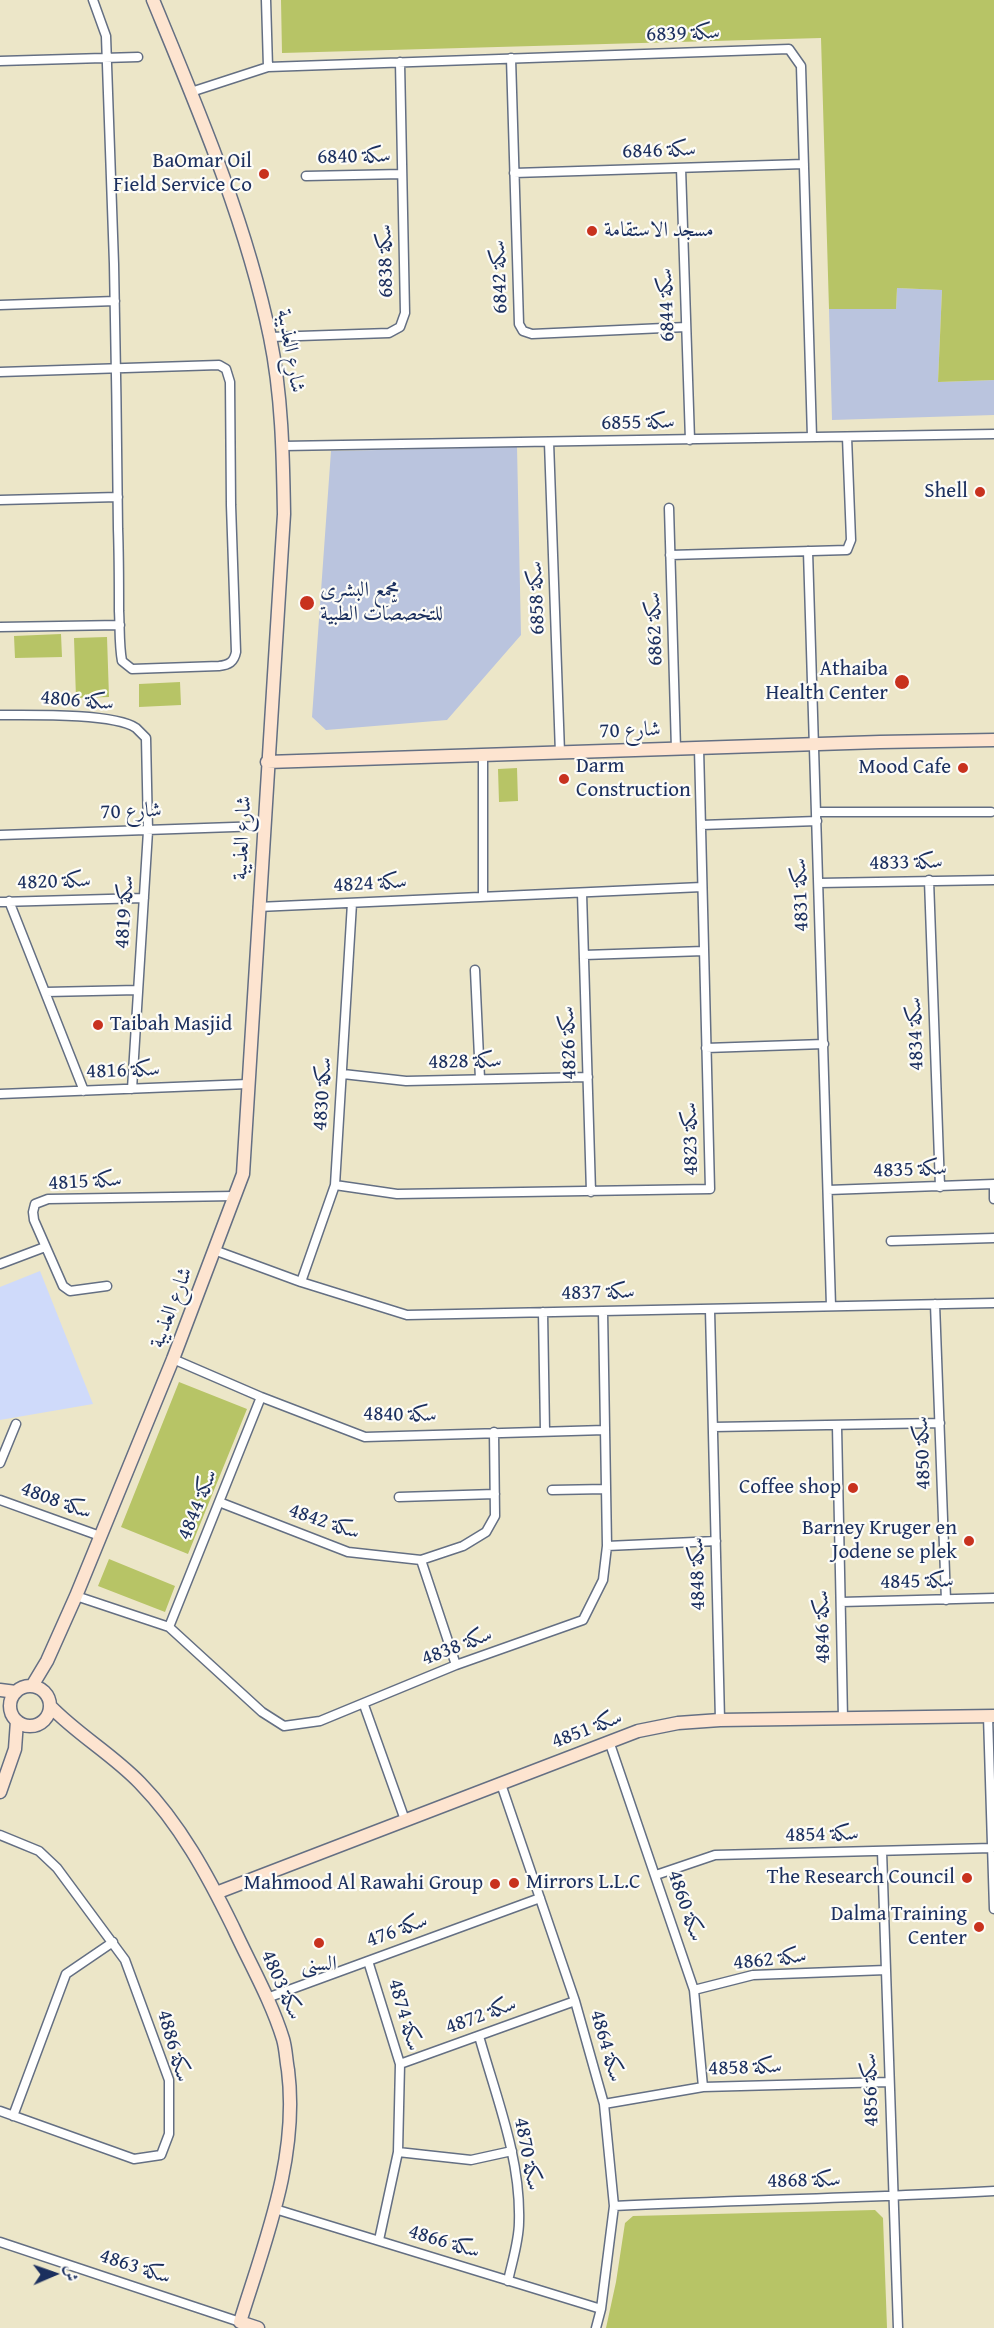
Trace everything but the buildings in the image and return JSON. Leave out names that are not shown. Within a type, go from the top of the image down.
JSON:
[{"type":"street","points":[[0,372],[116,368],[219,365],[226,369],[230,375],[234,658],[226,666],[132,669],[122,661],[120,625],[116,368],[115,300],[107,57],[106,36],[93,0]]},
{"type":"street","name":"شارع العذيبة","points":[[32,1686],[47,1661],[76,1596],[173,1359],[243,1174],[284,514],[283,446],[270,337],[251,263],[191,93],[153,0]]},
{"type":"street","points":[[266,0],[268,67]]},
{"type":"street","name":"سكة 6839","points":[[191,93],[268,67],[789,49],[801,66],[812,437]]},
{"type":"street","points":[[0,61],[138,57]]},
{"type":"street","name":"سكة 6842","points":[[511,58],[519,324],[523,331],[532,334],[686,327]]},
{"type":"street","name":"سكة 6838","points":[[270,337],[389,333],[400,327],[405,314],[400,62]]},
{"type":"street","name":"سكة 6846","points":[[514,174],[804,164]]},
{"type":"street","name":"سكة 6844","points":[[681,168],[690,440]]},
{"type":"street","name":"سكة 6840","points":[[306,176],[402,174]]},
{"type":"street","points":[[0,305],[115,300]]},
{"type":"street","name":"سكة 6855","points":[[283,446],[994,434]]},
{"type":"street","points":[[670,555],[847,550],[850,546],[847,437]]},
{"type":"street","name":"سكة 6858","points":[[549,442],[560,753]]},
{"type":"street","points":[[0,500],[118,497]]},
{"type":"street","name":"سكة 6862","points":[[669,508],[676,749]]},
{"type":"street","name":"سكة 4831","points":[[808,551],[831,1306]]},
{"type":"street","points":[[0,627],[120,625]]},
{"type":"street","name":"سكة 4806","points":[[0,716],[51,715],[118,722],[135,727],[146,738]]},
{"type":"street","name":"سكة 4819","points":[[132,1089],[148,831],[146,738]]},
{"type":"street","name":"شارع 70","points":[[267,762],[994,740]]},
{"type":"street","name":"سكة 4823","points":[[335,1185],[397,1194],[710,1189],[699,748]]},
{"type":"street","points":[[483,755],[483,897]]},
{"type":"street","points":[[701,825],[817,817],[991,812]]},
{"type":"street","name":"شارع 70","points":[[0,835],[263,826]]},
{"type":"street","name":"سكة 4834","points":[[929,880],[940,1187]]},
{"type":"street","name":"سكة 4833","points":[[819,883],[994,880]]},
{"type":"street","name":"سكة 4824","points":[[258,907],[702,887]]},
{"type":"street","name":"سكة 4826","points":[[582,893],[591,1192]]},
{"type":"street","name":"سكة 4820","points":[[4,902],[144,897]]},
{"type":"street","points":[[4,902],[46,992],[84,1091]]},
{"type":"street","name":"سكة 4830","points":[[301,1282],[335,1185],[351,903]]},
{"type":"street","points":[[584,955],[704,951]]},
{"type":"street","points":[[475,970],[480,1079]]},
{"type":"street","points":[[46,992],[138,990]]},
{"type":"street","points":[[706,1048],[824,1044]]},
{"type":"street","name":"سكة 4828","points":[[343,1074],[406,1081],[588,1077]]},
{"type":"street","name":"سكة 4816","points":[[0,1094],[248,1084]]},
{"type":"street","points":[[994,1184],[994,1199]]},
{"type":"street","name":"سكة 4835","points":[[828,1190],[994,1184]]},
{"type":"street","name":"سكة 4815","points":[[107,1286],[70,1291],[63,1286],[34,1220],[35,1204],[48,1199],[235,1196]]},
{"type":"street","points":[[891,1241],[994,1238]]},
{"type":"street","points":[[0,1264],[45,1246]]},
{"type":"street","name":"سكة 4837","points":[[214,1250],[384,1310],[407,1315],[994,1303]]},
{"type":"street","name":"سكة 4850","points":[[936,1304],[945,1600]]},
{"type":"street","name":"سكة 4848","points":[[710,1310],[720,1720]]},
{"type":"street","name":"سكة 4838","points":[[76,1596],[169,1627],[262,1712],[284,1726],[320,1721],[456,1665],[583,1620],[603,1580],[607,1546],[603,1311]]},
{"type":"street","points":[[543,1312],[545,1431]]},
{"type":"street","name":"سكة 4840","points":[[173,1359],[261,1397],[365,1437],[605,1430]]},
{"type":"street","name":"سكة 4844","points":[[169,1627],[261,1397]]},
{"type":"street","points":[[713,1427],[940,1423]]},
{"type":"street","points":[[0,1463],[16,1424]]},
{"type":"street","name":"سكة 4846","points":[[837,1426],[843,1719]]},
{"type":"street","name":"سكة 4842","points":[[219,1502],[348,1552],[422,1560],[463,1546],[486,1532],[495,1516],[494,1432]]},
{"type":"street","points":[[552,1490],[606,1489]]},
{"type":"street","points":[[399,1497],[495,1494]]},
{"type":"street","name":"سكة 4808","points":[[0,1500],[100,1536]]},
{"type":"street","points":[[607,1546],[716,1541]]},
{"type":"street","points":[[422,1560],[456,1665]]},
{"type":"street","name":"سكة 4845","points":[[841,1602],[994,1598]]},
{"type":"street","name":"شارع العذيبة","points":[[45,1693],[47,1661]]},
{"type":"street","points":[[15,1749],[40,1723],[50,1706],[45,1693],[32,1686],[21,1688],[14,1697],[11,1712],[17,1721],[25,1726],[40,1723],[66,1722]]},
{"type":"street","points":[[0,1691],[14,1697]]},
{"type":"street","points":[[363,1705],[405,1820]]},
{"type":"street","name":"سكة 4803","points":[[50,1706],[66,1722],[117,1761],[141,1784],[176,1825],[216,1893],[267,1998],[284,2041],[290,2083],[287,2156],[275,2209],[240,2322]]},
{"type":"street","points":[[991,1716],[994,1909]]},
{"type":"street","name":"سكة 4851","points":[[216,1893],[638,1731],[678,1723],[720,1720],[991,1716]]},
{"type":"street","points":[[0,1792],[15,1749],[17,1721]]},
{"type":"street","name":"سكة 4860","points":[[609,1741],[694,1990],[703,2087]]},
{"type":"street","name":"سكة 4864","points":[[501,1784],[575,2001],[604,2104],[614,2205],[601,2309],[596,2328]]},
{"type":"street","name":"سكة 4886","points":[[0,1835],[39,1851],[57,1868],[125,1960],[169,2080],[169,2134],[161,2155],[134,2159],[0,2111]]},
{"type":"street","name":"سكة 4854","points":[[656,1875],[715,1856],[992,1848]]},
{"type":"street","name":"سكة 4856","points":[[882,1851],[898,2328]]},
{"type":"street","name":"سكة 476","points":[[267,1998],[540,1898]]},
{"type":"street","points":[[13,2116],[66,1974],[113,1942]]},
{"type":"street","name":"سكة 4874","points":[[368,1961],[400,2064],[398,2152],[379,2240]]},
{"type":"street","name":"سكة 4862","points":[[694,1990],[753,1975],[886,1970]]},
{"type":"street","name":"سكة 4872","points":[[400,2064],[575,2001]]},
{"type":"street","name":"سكة 4870","points":[[479,2036],[512,2151],[518,2185],[519,2224],[508,2281]]},
{"type":"street","name":"سكة 4858","points":[[604,2104],[703,2087],[889,2082]]},
{"type":"street","points":[[398,2152],[471,2160],[512,2151]]},
{"type":"street","name":"سكة 4868","points":[[614,2205],[893,2197],[994,2191]]},
{"type":"street","name":"سكة 4866","points":[[275,2209],[601,2309]]},
{"type":"street","name":"سكة 4863","points":[[0,2242],[258,2328]]},
{"type":"shaded area","points":[[897,288],[942,290],[938,382],[994,380],[994,415],[832,420],[829,309],[896,309]]},
{"type":"shaded area","points":[[517,447],[521,635],[447,720],[326,730],[312,717],[331,451]]},
{"type":"shaded area","points":[[40,1271],[93,1404],[0,1420],[0,1287]]},
{"type":"green space","points":[[281,0],[994,0],[994,380],[938,382],[942,290],[897,288],[896,309],[829,309],[821,38],[282,53]]},
{"type":"green space","points":[[61,634],[62,657],[15,658],[14,636]]},
{"type":"green space","points":[[107,637],[109,697],[76,698],[74,638]]},
{"type":"green space","points":[[180,682],[181,705],[139,707],[139,684]]},
{"type":"green space","points":[[517,768],[518,801],[499,802],[498,769]]},
{"type":"green space","points":[[179,1382],[247,1409],[188,1554],[121,1527]]},
{"type":"green space","points":[[109,1559],[175,1586],[165,1612],[98,1586]]},
{"type":"green space","points":[[875,2210],[883,2218],[887,2328],[606,2328],[625,2223],[633,2216]]},
{"type":"place","name":"BaOmar Oil Field Service Co","points":[[264,174]]},
{"type":"place","name":"مسجد الاستقامة","points":[[592,231]]},
{"type":"place","name":"Shell","points":[[980,492]]},
{"type":"place","name":"مجمع البشرى للتخصصّات الطبية","points":[[307,603]]},
{"type":"place","name":"Athaiba Health Center","points":[[902,682]]},
{"type":"place","name":"Mood Cafe","points":[[963,768]]},
{"type":"place","name":"Darm Construction","points":[[564,779]]},
{"type":"place","name":"Taibah Masjid","points":[[98,1025]]},
{"type":"place","name":"Coffee shop","points":[[853,1488]]},
{"type":"place","name":"Barney Kruger en Jodene se plek","points":[[969,1541]]},
{"type":"place","name":"The Research Council","points":[[967,1878]]},
{"type":"place","name":"Mirrors L.L.C","points":[[514,1883]]},
{"type":"place","name":"Mahmood Al Rawahi Group","points":[[495,1884]]},
{"type":"place","name":"Dalma Training Center","points":[[979,1927]]},
{"type":"place","name":"السنى","points":[[319,1943]]}]
